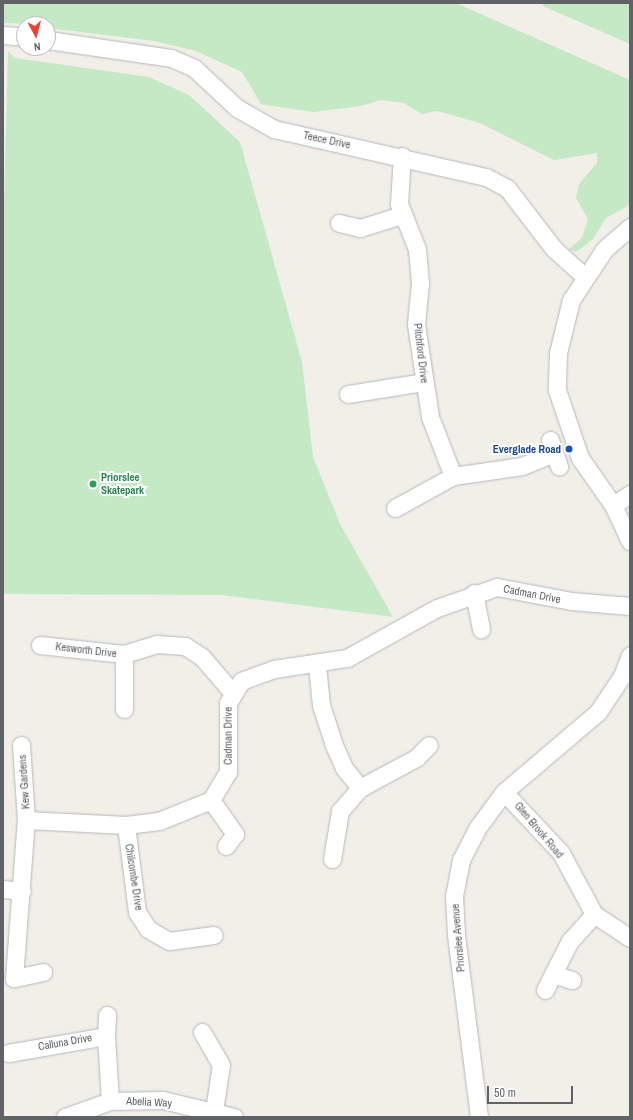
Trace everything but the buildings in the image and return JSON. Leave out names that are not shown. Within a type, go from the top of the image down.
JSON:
[{"type":"street","points":[[3,34],[16,36]]},
{"type":"street","name":"Teece Drive","points":[[56,41],[171,58],[194,68],[237,108],[274,129],[402,156],[486,177],[507,188],[554,249],[584,276]]},
{"type":"street","name":"Pitchford Drive","points":[[402,156],[399,204],[402,215],[417,249],[420,283],[416,324],[424,382],[430,417],[453,476]]},
{"type":"street","points":[[339,223],[360,228],[402,215]]},
{"type":"street","points":[[630,226],[604,250],[584,276],[562,328],[557,390],[580,458],[613,505],[630,541]]},
{"type":"street","points":[[348,394],[424,382]]},
{"type":"street","points":[[395,508],[453,476],[522,466],[554,453]]},
{"type":"street","points":[[613,505],[630,494]]},
{"type":"street","name":"Cadman Drive","points":[[211,800],[228,772],[230,755],[226,721],[232,692],[241,681],[254,674],[317,665],[368,648],[437,608],[474,592],[497,587],[571,602],[630,606]]},
{"type":"street","points":[[474,592],[481,629]]},
{"type":"street","name":"Kesworth Drive","points":[[46,641],[124,654],[156,644],[185,646],[202,657],[232,692]]},
{"type":"street","name":"Kesworth Drive","points":[[124,654],[124,709]]},
{"type":"street","name":"Priorslee Avenue","points":[[479,1117],[456,934],[454,896],[461,860],[478,827],[504,792],[598,712],[626,678],[630,655]]},
{"type":"street","points":[[317,665],[321,705],[333,743],[344,768],[360,788]]},
{"type":"street","name":"Kew Gardens","points":[[21,745],[26,820]]},
{"type":"street","points":[[332,859],[340,811],[360,788],[416,758],[429,745]]},
{"type":"street","name":"Glen Brook Road","points":[[504,792],[561,853],[594,914],[630,938]]},
{"type":"street","points":[[43,972],[14,978],[15,936],[22,891],[26,820],[126,826],[159,821],[211,800],[237,838]]},
{"type":"street","name":"Chilcombe Drive","points":[[126,826],[137,912],[148,930],[169,941],[214,935]]},
{"type":"street","points":[[3,889],[22,891]]},
{"type":"street","points":[[546,990],[570,941],[594,914]]},
{"type":"street","points":[[554,974],[572,980]]},
{"type":"street","name":"Calluna Drive","points":[[107,1015],[106,1036],[110,1101]]},
{"type":"street","points":[[202,1032],[221,1065],[214,1110]]},
{"type":"street","name":"Calluna Drive","points":[[8,1053],[106,1036]]},
{"type":"street","name":"Abelia Way","points":[[65,1117],[110,1101],[163,1100],[214,1110],[234,1117]]},
{"type":"green space","points":[[3,3],[456,3],[630,80],[630,205],[606,218],[593,239],[576,252],[569,249],[582,238],[588,219],[576,198],[579,184],[597,163],[597,153],[554,160],[480,123],[437,111],[422,114],[404,103],[381,100],[361,106],[313,112],[261,104],[242,72],[196,51],[154,41],[56,29],[56,16],[16,16],[16,23],[3,23]]},
{"type":"green space","points":[[542,3],[630,3],[630,44],[543,6]]},
{"type":"green space","points":[[8,51],[15,58],[149,77],[189,95],[240,142],[302,362],[313,457],[340,524],[393,617],[222,595],[3,594],[3,242]]},
{"type":"place","name":"Everglade Road","points":[[569,449]]},
{"type":"place","name":"Priorslee Skatepark","points":[[93,484]]}]
